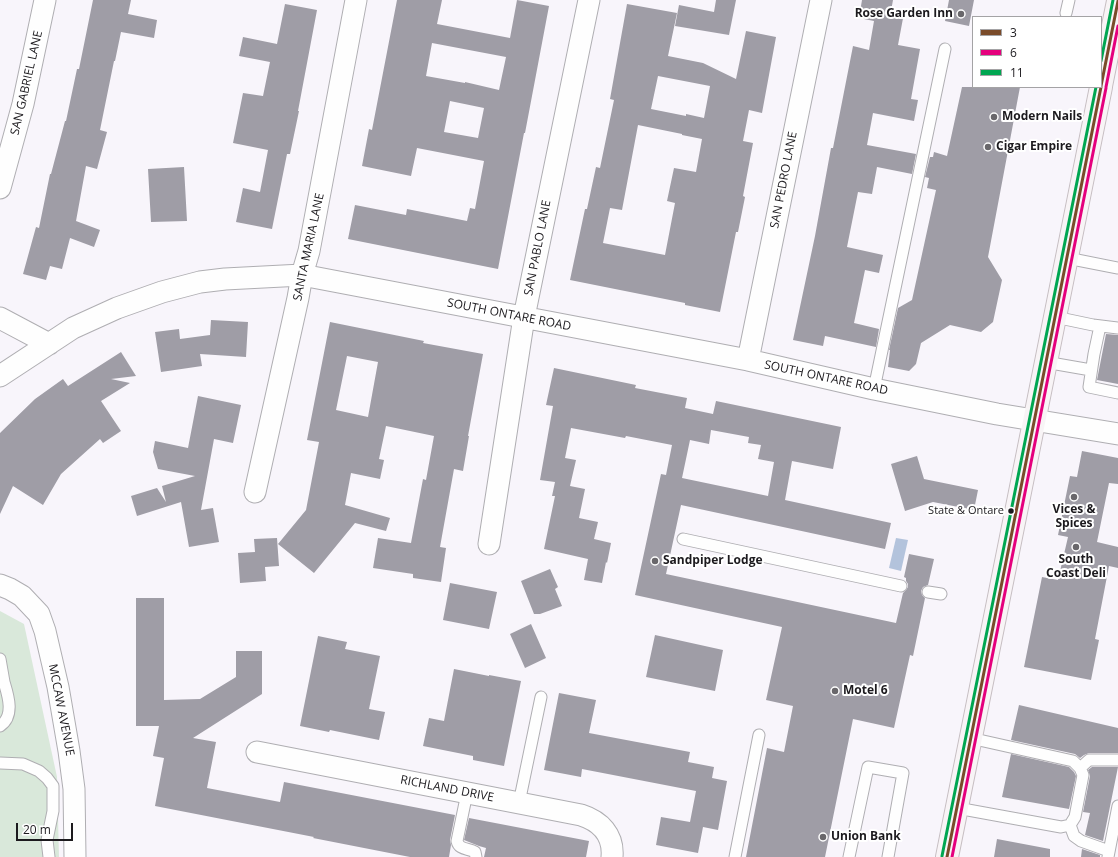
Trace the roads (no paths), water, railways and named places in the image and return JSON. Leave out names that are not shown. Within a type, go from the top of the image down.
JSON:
[{"type":"main road","points":[[947,857],[1066,258],[1106,77],[1118,1]]},
{"type":"street","name":"SAN GABRIEL LANE","points":[[0,188],[23,104],[45,0]]},
{"type":"street","name":"SANTA MARIA LANE","points":[[255,492],[302,275],[309,251],[356,0]]},
{"type":"street","name":"SAN PABLO LANE","points":[[489,544],[524,318],[589,0]]},
{"type":"street","name":"SAN PEDRO LANE","points":[[748,360],[820,0]]},
{"type":"street","name":"SOUTH ONTARE ROAD","points":[[0,376],[73,328],[117,308],[162,292],[200,282],[225,279],[302,275],[748,360],[874,389],[997,414],[1118,434]]},
{"type":"street","points":[[0,318],[49,344]]},
{"type":"street","name":"MCCAW AVENUE","points":[[0,585],[22,596],[39,614],[45,631],[58,687],[69,751],[74,789],[75,857]]},
{"type":"street","name":"RICHLAND DRIVE","points":[[257,752],[581,815],[591,818],[606,832],[613,851],[612,857]]},
{"type":"lane","points":[[1066,13],[1069,0]]},
{"type":"lane","points":[[874,389],[945,49]]},
{"type":"lane","points":[[1066,258],[1118,268]]},
{"type":"lane","points":[[1055,317],[1118,328]]},
{"type":"lane","points":[[1100,326],[1097,355],[1091,370],[1089,387],[1118,393]]},
{"type":"lane","points":[[1045,362],[1091,370]]},
{"type":"lane","points":[[682,539],[902,586]]},
{"type":"lane","points":[[928,592],[941,594]]},
{"type":"lane","points":[[0,659],[2,681],[10,703],[5,722],[0,726]]},
{"type":"lane","points":[[519,803],[541,697]]},
{"type":"lane","points":[[735,857],[759,735]]},
{"type":"lane","points":[[970,738],[1076,764],[1089,760],[1118,760]]},
{"type":"lane","points":[[0,763],[23,764],[39,771],[53,786],[53,811],[47,840],[49,857]]},
{"type":"lane","points":[[956,808],[1061,827],[1070,825],[1075,817],[1083,775],[1076,764]]},
{"type":"lane","points":[[849,857],[868,766],[904,773],[888,857]]},
{"type":"lane","points":[[467,793],[457,841],[460,847],[475,852],[476,857]]},
{"type":"lane","points":[[1070,825],[1074,836],[1080,842],[1109,854],[1118,806]]},
{"type":"water","points":[[896,538],[908,540],[901,571],[889,568]]},
{"type":"place","name":"Rose Garden Inn","points":[[961,14]]},
{"type":"place","name":"Modern Nails","points":[[994,117]]},
{"type":"place","name":"Cigar Empire","points":[[988,147]]},
{"type":"place","name":"Vices & Spices","points":[[1074,497]]},
{"type":"place","name":"State & Ontare","points":[[1011,511]]},
{"type":"place","name":"South Coast Deli","points":[[1076,547]]},
{"type":"place","name":"Sandpiper Lodge","points":[[655,561]]},
{"type":"place","name":"Motel 6","points":[[835,691]]},
{"type":"place","name":"Union Bank","points":[[823,837]]}]
